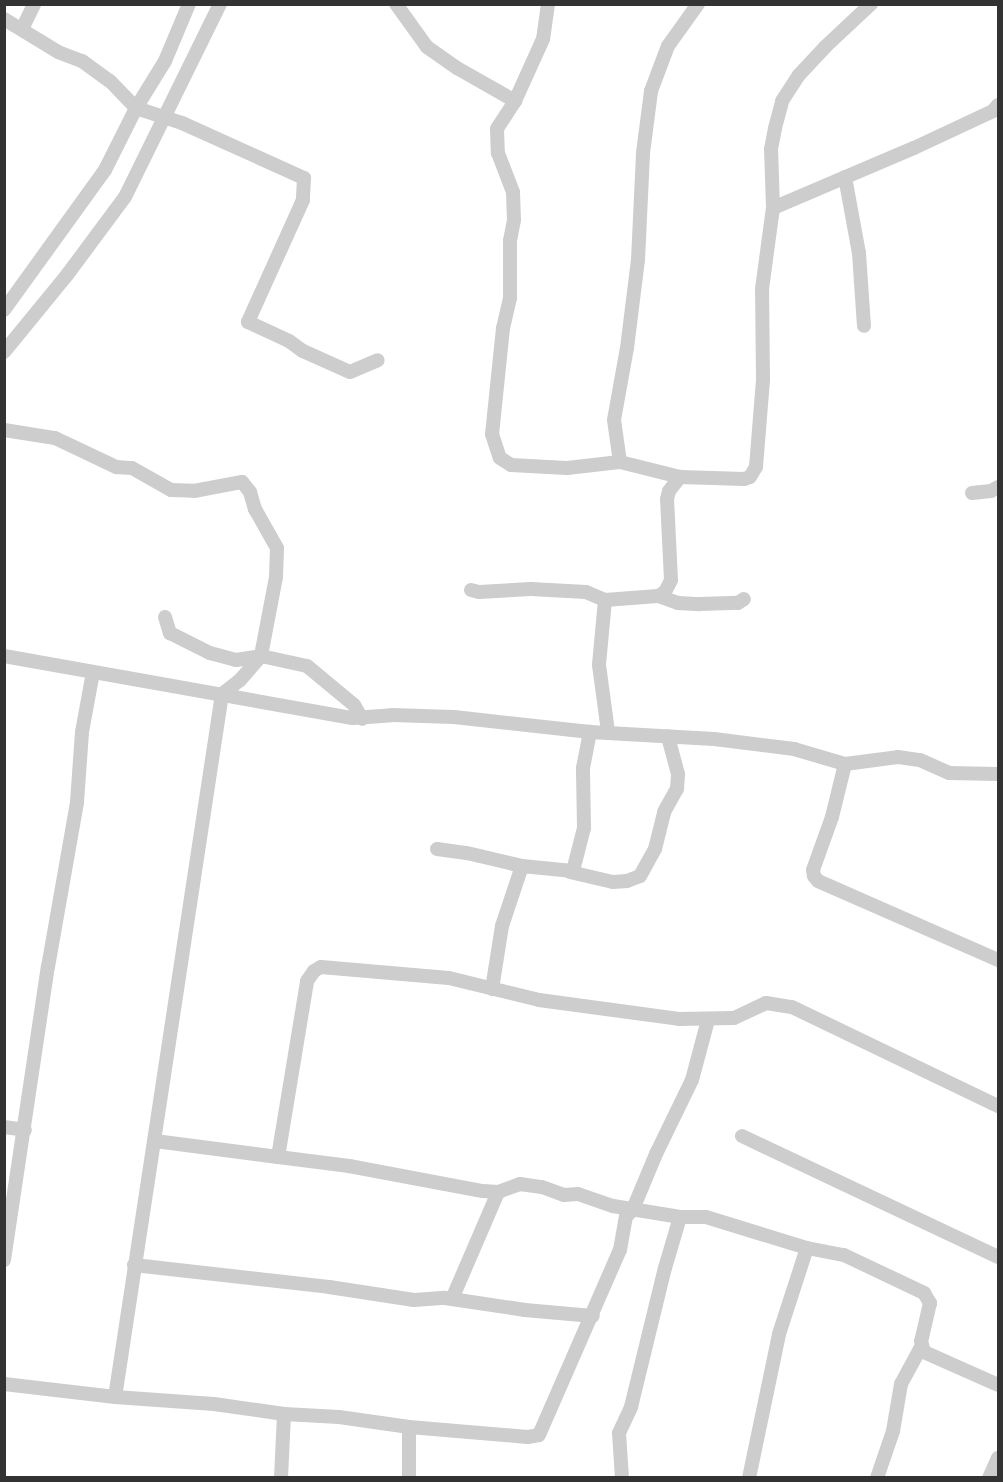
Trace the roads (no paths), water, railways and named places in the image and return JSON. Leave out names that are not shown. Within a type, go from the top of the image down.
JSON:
[{"type":"street","points":[[22,29],[34,4]]},
{"type":"street","points":[[4,310],[105,170],[136,108],[165,61],[189,4]]},
{"type":"street","points":[[4,352],[67,275],[125,197],[220,4]]},
{"type":"street","points":[[396,4],[427,47],[456,68],[515,101]]},
{"type":"street","points":[[548,4],[543,39],[515,101],[497,129],[498,153],[513,192],[514,214],[510,241],[510,297],[500,352],[493,443],[500,458],[511,465],[567,468],[620,462],[680,477],[744,479],[750,477],[756,467],[763,380],[762,289],[773,208],[771,149],[782,101],[799,75],[871,4]]},
{"type":"street","points":[[620,462],[614,420],[627,348],[638,260],[643,153],[651,91],[668,46],[698,4]]},
{"type":"street","points":[[4,19],[58,52],[82,61],[110,81],[136,108],[182,123],[305,180],[303,200],[248,322],[289,340],[303,351],[350,372],[378,360]]},
{"type":"street","points":[[773,208],[914,148],[993,111],[999,105]]},
{"type":"street","points":[[845,177],[859,253],[864,326]]},
{"type":"street","points":[[4,430],[56,438],[116,467],[138,471],[171,490],[194,491],[242,482],[246,485],[277,548],[276,577],[261,656],[240,680],[222,694],[115,1397]]},
{"type":"street","points":[[658,596],[665,592],[671,580],[667,499],[669,491],[680,477]]},
{"type":"street","points":[[972,493],[991,491],[999,487]]},
{"type":"street","points":[[471,590],[479,592],[531,588],[586,592],[605,600],[658,596],[678,603],[700,604],[738,603],[744,599]]},
{"type":"street","points":[[605,600],[599,664],[608,732]]},
{"type":"street","points":[[165,617],[170,633],[210,653],[236,660],[261,656],[307,666],[354,705],[362,719]]},
{"type":"street","points":[[4,656],[362,719],[392,715],[454,717],[590,732],[714,739],[794,749],[845,764],[898,757],[920,760],[949,773],[999,774]]},
{"type":"street","points":[[4,1260],[48,967],[77,802],[82,732],[93,672]]},
{"type":"street","points":[[570,873],[576,866],[584,828],[583,768],[590,732]]},
{"type":"street","points":[[437,849],[613,882],[627,881],[640,876],[654,849],[664,812],[677,789],[678,774],[668,736]]},
{"type":"street","points":[[845,764],[832,817],[813,870],[818,881],[999,960]]},
{"type":"street","points":[[492,989],[501,926],[522,866]]},
{"type":"street","points":[[278,1157],[304,994],[314,971],[321,968],[449,978],[539,1000],[708,1020],[734,1018],[766,1003],[792,1007],[999,1106]]},
{"type":"street","points":[[4,1384],[115,1397],[214,1404],[284,1414],[339,1417],[409,1427],[528,1437],[539,1435],[620,1250],[626,1217],[633,1209],[656,1154],[692,1080],[708,1020]]},
{"type":"street","points":[[4,1127],[25,1130]]},
{"type":"street","points":[[742,1136],[999,1257]]},
{"type":"street","points":[[155,1141],[350,1166],[483,1191],[498,1192],[520,1184],[542,1187],[564,1195],[578,1194],[613,1206],[680,1217],[706,1217],[807,1248],[844,1256],[924,1293],[930,1303],[921,1347],[901,1384],[893,1431],[877,1478]]},
{"type":"street","points":[[452,1299],[498,1192]]},
{"type":"street","points":[[622,1478],[619,1433],[631,1407],[662,1279],[680,1217]]},
{"type":"street","points":[[749,1478],[776,1344],[807,1248]]},
{"type":"street","points":[[134,1265],[329,1287],[414,1300],[452,1299],[592,1316]]},
{"type":"street","points":[[921,1347],[924,1352],[999,1385]]},
{"type":"street","points":[[281,1478],[284,1414]]},
{"type":"street","points":[[409,1427],[409,1478]]},
{"type":"street","points":[[989,1478],[999,1458]]}]
